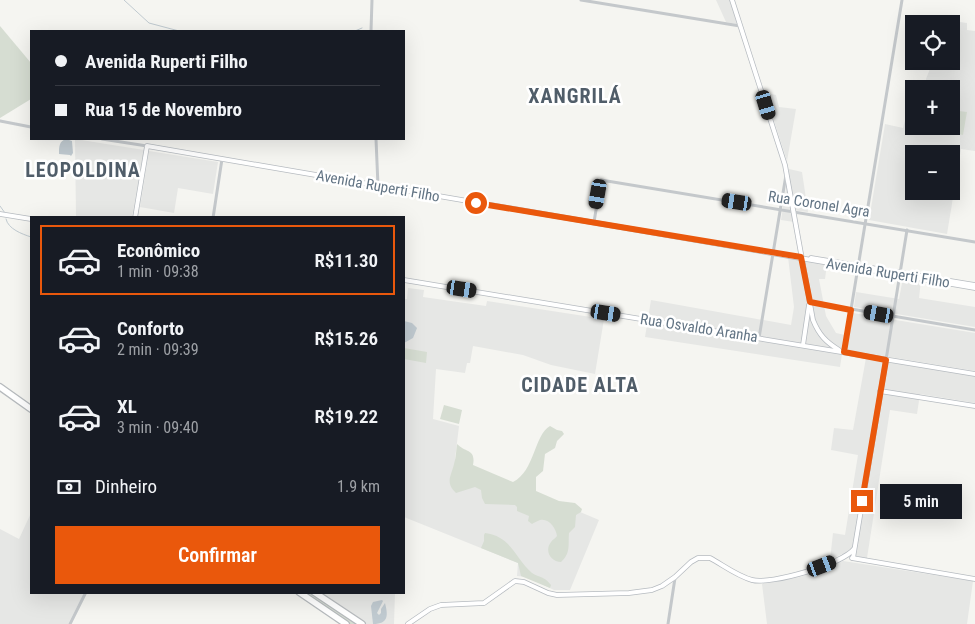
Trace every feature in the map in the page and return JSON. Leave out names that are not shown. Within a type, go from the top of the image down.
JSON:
[{"type":"highway","points":[[0,387],[30,408]]},
{"type":"highway","points":[[301,594],[341,624]]},
{"type":"highway","points":[[301,594],[346,624]]},
{"type":"highway","points":[[317,594],[362,624]]},
{"type":"main road","points":[[732,0],[786,172],[801,257],[817,330],[830,347]]},
{"type":"main road","points":[[135,216],[147,146]]},
{"type":"main road","name":"Avenida Ruperti Filho","points":[[147,146],[975,286]]},
{"type":"main road","points":[[0,214],[30,219]]},
{"type":"main road","name":"Rua Osvaldo Aranha","points":[[405,280],[674,325],[803,345],[830,347],[886,360],[975,374]]},
{"type":"main road","points":[[803,345],[810,302]]},
{"type":"main road","points":[[853,558],[886,360]]},
{"type":"main road","points":[[880,391],[975,406]]},
{"type":"main road","points":[[408,624],[430,609],[441,605],[484,603],[515,581],[524,582],[557,595],[629,593],[652,590],[675,577],[698,558],[710,558],[750,580],[758,581],[796,575],[845,557],[854,549]]},
{"type":"main road","points":[[845,557],[975,578]]},
{"type":"street","points":[[371,30],[370,8],[372,0]]},
{"type":"street","points":[[581,0],[740,26]]},
{"type":"street","points":[[843,351],[902,0]]},
{"type":"street","points":[[0,121],[30,127]]},
{"type":"street","name":"Avenida Ruperti Filho","points":[[108,140],[147,146]]},
{"type":"street","points":[[376,140],[378,186]]},
{"type":"street","points":[[213,216],[222,159]]},
{"type":"street","points":[[759,338],[786,172]]},
{"type":"street","name":"Rua Coronel Agra","points":[[594,222],[601,180],[975,242]]},
{"type":"street","points":[[886,360],[907,230]]},
{"type":"street","points":[[810,302],[975,330]]},
{"type":"street","points":[[668,624],[675,577]]},
{"type":"street","points":[[70,624],[85,594]]},
{"type":"shaded area","points":[[716,0],[730,0],[737,24],[726,22]]},
{"type":"shaded area","points":[[960,22],[967,23],[967,30],[975,31],[975,151],[961,149],[960,155],[960,145],[905,145],[905,200],[953,200],[947,234],[869,220],[885,124],[903,128],[905,120],[905,135],[960,135],[960,80],[926,79],[930,70],[960,70]]},
{"type":"shaded area","points":[[0,26],[30,62],[30,100],[0,118]]},
{"type":"shaded area","points":[[765,93],[776,95],[779,107],[796,109],[787,161]]},
{"type":"shaded area","points":[[960,111],[967,112],[963,135],[960,134]]},
{"type":"shaded area","points":[[64,140],[72,141],[73,153],[71,156],[59,154],[61,143]]},
{"type":"shaded area","points":[[75,140],[144,150],[132,216],[76,216]]},
{"type":"shaded area","points":[[149,151],[218,162],[213,194],[178,188],[174,213],[140,207]]},
{"type":"shaded area","points":[[789,169],[802,172],[808,212],[792,210],[794,222],[781,220]]},
{"type":"shaded area","points":[[788,257],[827,264],[825,279],[819,279],[826,316],[836,333],[845,335],[840,367],[645,337],[651,300],[791,325],[794,307]]},
{"type":"shaded area","points":[[903,278],[921,280],[919,298],[975,307],[975,327],[854,307],[856,292],[899,299]]},
{"type":"shaded area","points":[[408,288],[424,290],[423,297],[486,306],[487,301],[604,319],[595,374],[551,365],[523,355],[473,346],[470,363],[467,363],[465,373],[436,369],[433,419],[459,426],[455,459],[599,520],[570,590],[554,590],[527,577],[517,576],[518,563],[405,517],[405,299],[407,299]]},
{"type":"shaded area","points":[[853,313],[975,333],[975,371],[847,350]]},
{"type":"shaded area","points":[[405,321],[412,323],[417,328],[413,338],[405,342]]},
{"type":"shaded area","points":[[405,348],[427,352],[426,363],[405,359]]},
{"type":"shaded area","points":[[866,358],[975,376],[975,403],[920,394],[917,414],[890,410],[867,558],[842,554],[830,560],[833,533],[845,535],[858,455],[831,450],[834,428],[853,430]]},
{"type":"shaded area","points":[[444,405],[462,410],[459,424],[440,419]]},
{"type":"shaded area","points":[[550,426],[562,431],[564,434],[557,441],[555,448],[545,454],[543,471],[536,477],[536,491],[559,501],[575,503],[582,509],[576,515],[575,527],[569,533],[568,552],[561,562],[554,560],[548,552],[549,545],[557,536],[554,527],[549,522],[540,520],[532,524],[528,521],[529,516],[517,511],[515,505],[485,504],[481,490],[475,487],[456,493],[450,482],[457,444],[472,454],[473,465],[513,482],[526,470],[541,437]]},
{"type":"shaded area","points":[[30,515],[30,594],[83,594],[68,624],[0,624],[0,529],[19,539]]},
{"type":"shaded area","points":[[485,533],[501,538],[507,543],[526,567],[532,573],[548,582],[551,585],[550,588],[521,576],[518,563],[481,548]]},
{"type":"shaded area","points":[[843,561],[973,581],[967,624],[767,624],[762,584],[800,577]]},
{"type":"shaded area","points":[[304,594],[314,594],[360,624],[349,624]]},
{"type":"shaded area","points":[[321,594],[395,594],[394,624],[367,624]]},
{"type":"shaded area","points":[[382,600],[377,613],[379,615],[381,613],[385,603],[387,615],[385,621],[373,624],[371,606],[373,602]]},
{"type":"waterway","points":[[124,0],[149,23],[175,30]]},
{"type":"waterway","points":[[357,30],[362,28]]},
{"type":"waterway","points":[[0,206],[5,213]]},
{"type":"waterway","points":[[6,219],[9,226],[30,237]]},
{"type":"district","name":"XANGRILÁ","points":[[575,96]]},
{"type":"district","name":"LEOPOLDINA","points":[[83,170]]},
{"type":"district","name":"CIDADE ALTA","points":[[580,385]]},
{"type":"route","points":[[476,203],[801,257],[810,302],[851,310],[844,352],[886,360],[862,501]]}]
